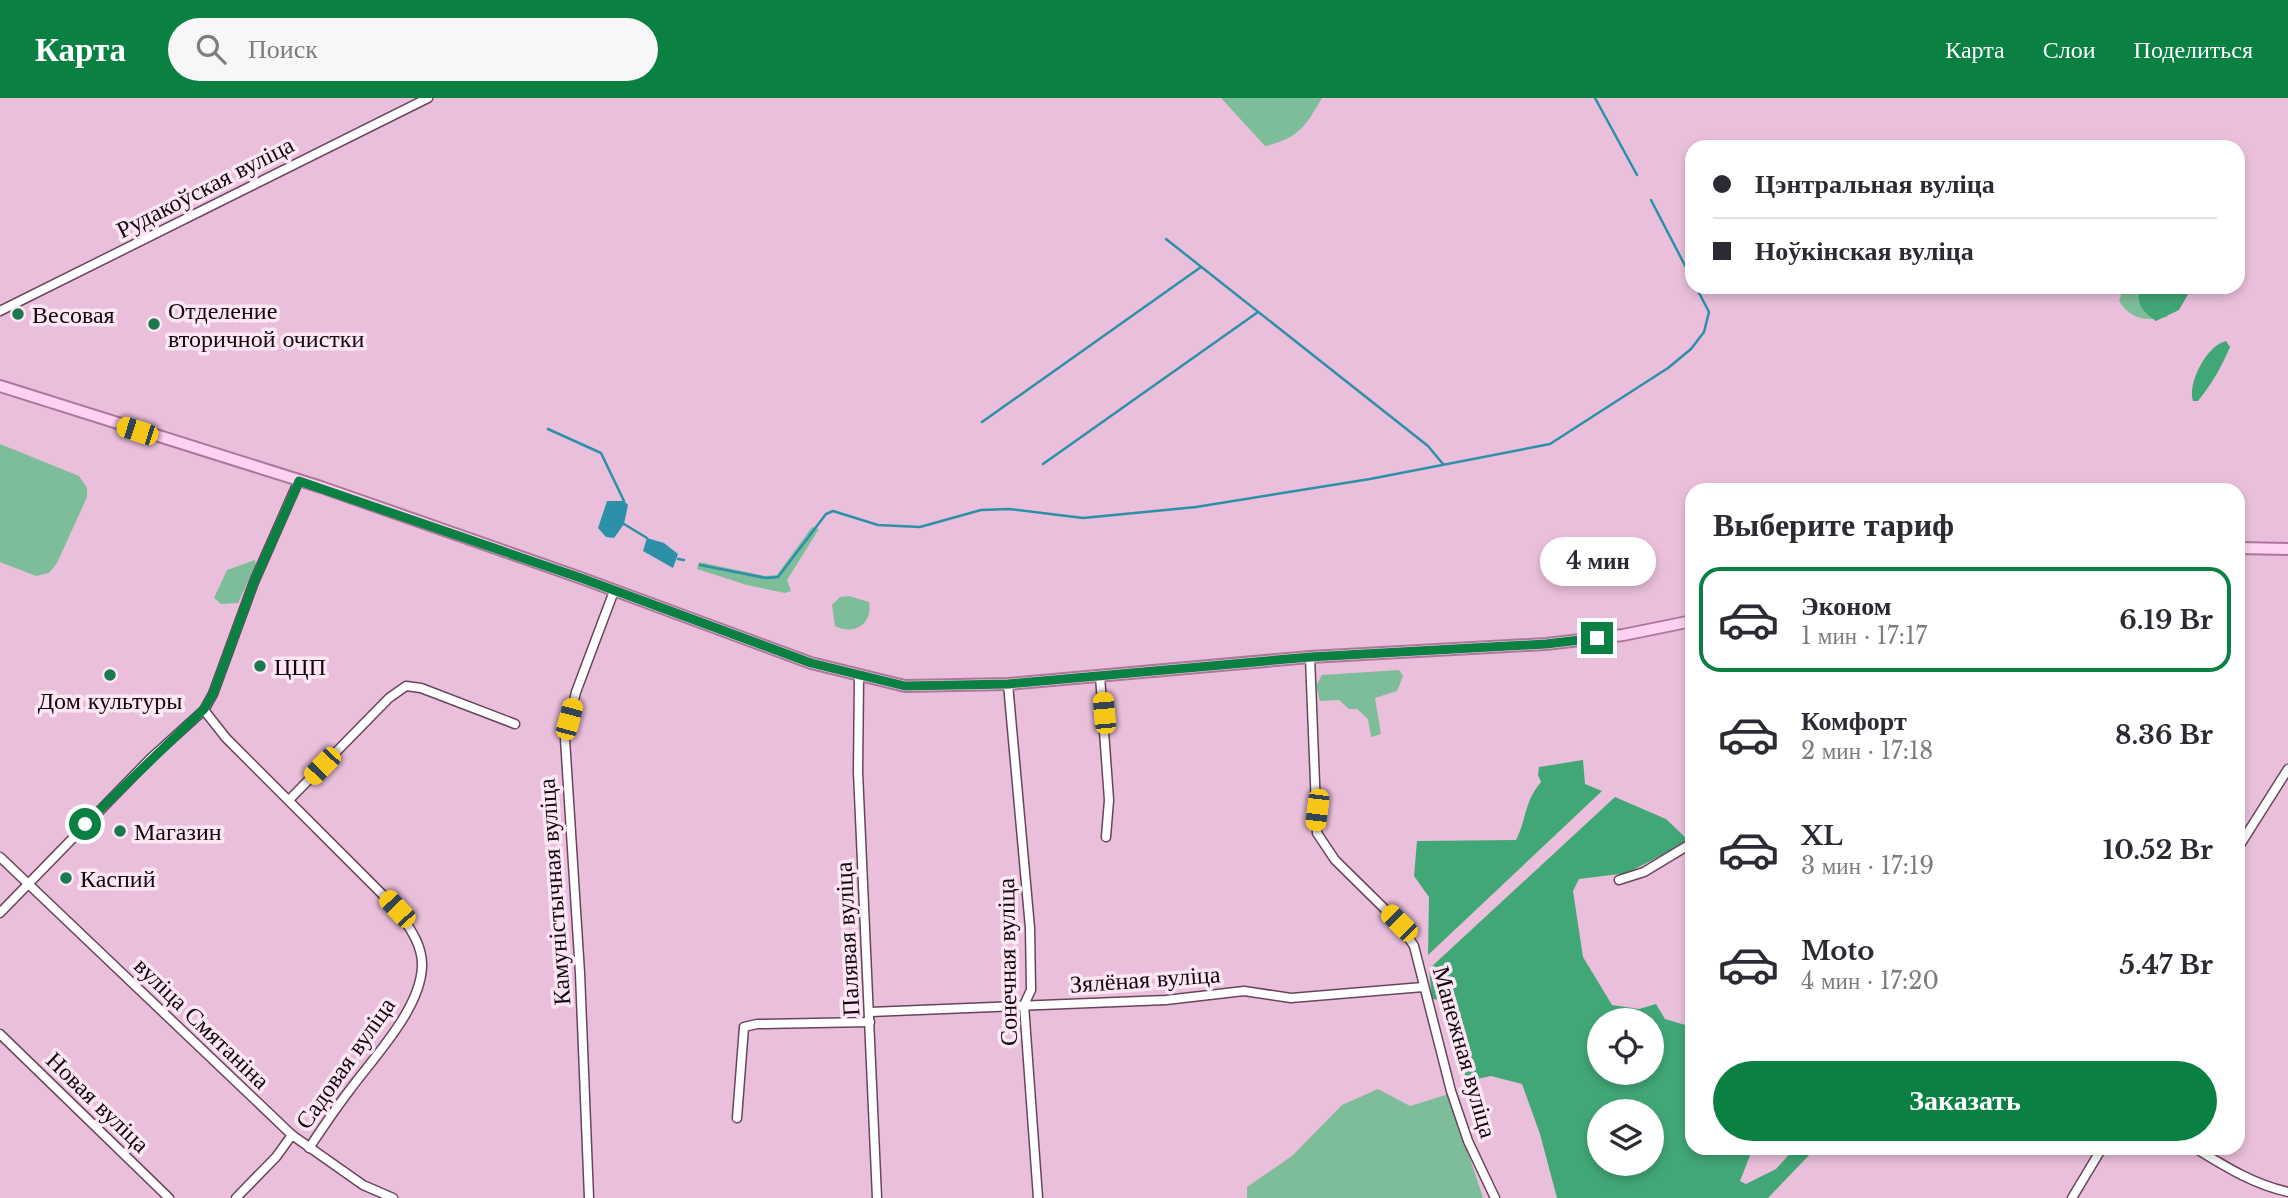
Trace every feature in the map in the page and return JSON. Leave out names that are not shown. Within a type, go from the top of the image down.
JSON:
[{"type":"main road","points":[[0,386],[299,481],[811,663],[859,677],[905,686],[1008,684],[1310,657],[1546,644],[1623,635],[1685,622]]},
{"type":"main road","points":[[2245,548],[2288,549]]},
{"type":"street","name":"Рудакоўская вуліца","points":[[0,312],[428,98]]},
{"type":"street","points":[[0,914],[27,883],[204,709],[213,694],[254,582],[299,481]]},
{"type":"street","name":"Камуністычная вуліца","points":[[589,1198],[580,973],[565,739],[576,692],[614,591]]},
{"type":"street","name":"Манежная вуліца","points":[[1310,657],[1317,832],[1335,860],[1399,923],[1414,946],[1451,1091],[1468,1141],[1495,1198]]},
{"type":"street","points":[[1100,676],[1108,778],[1106,837]]},
{"type":"street","name":"Палявая вуліца","points":[[859,677],[858,772],[877,1198]]},
{"type":"street","name":"Сонечная вуліца","points":[[1008,684],[1013,766],[1030,928],[1031,990],[1024,1006],[1038,1198]]},
{"type":"street","points":[[289,800],[389,698],[405,686],[421,688],[515,724]]},
{"type":"street","name":"Садовая вуліца","points":[[204,709],[226,738],[397,909],[416,937],[422,968],[418,988],[397,1027],[309,1148]]},
{"type":"street","points":[[2245,837],[2288,769]]},
{"type":"street","points":[[2245,827],[2249,830]]},
{"type":"street","points":[[1619,880],[1644,872],[1685,848]]},
{"type":"street","name":"вуліца Смятаніна","points":[[0,857],[292,1135],[363,1185],[393,1198]]},
{"type":"street","name":"Зялёная вуліца","points":[[737,1118],[744,1027],[757,1024],[1024,1006],[1166,1000],[1244,991],[1303,997],[1423,987]]},
{"type":"street","name":"Новая вуліца","points":[[0,1034],[169,1198]]},
{"type":"street","points":[[236,1198],[276,1157],[292,1135]]},
{"type":"street","points":[[2072,1198],[2098,1155]]},
{"type":"street","points":[[2207,1155],[2263,1186],[2288,1192]]},
{"type":"green space","points":[[1221,98],[1322,98],[1300,130],[1286,139],[1265,146]]},
{"type":"green space","points":[[2122,294],[2181,294],[2167,317],[2152,319],[2139,318],[2128,312],[2119,301]]},
{"type":"green space","points":[[2139,294],[2188,294],[2179,310],[2156,321],[2141,307]]},
{"type":"green space","points":[[2226,341],[2230,347],[2220,368],[2198,401],[2193,401],[2193,385],[2200,366],[2212,350]]},
{"type":"green space","points":[[0,444],[79,476],[87,488],[87,497],[57,563],[49,573],[36,576],[0,562]]},
{"type":"green space","points":[[812,527],[819,529],[787,580],[791,591],[785,593],[747,585],[697,569],[699,562],[765,576],[777,575]]},
{"type":"green space","points":[[255,560],[256,565],[238,603],[221,604],[214,598],[227,570]]},
{"type":"green space","points":[[849,596],[869,602],[869,610],[861,626],[849,630],[835,626],[832,605],[840,597]]},
{"type":"green space","points":[[1399,670],[1403,676],[1397,691],[1375,698],[1381,734],[1371,737],[1368,719],[1357,709],[1349,709],[1339,700],[1320,701],[1316,686],[1322,675]]},
{"type":"green space","points":[[1583,760],[1585,784],[1602,791],[1428,955],[1429,897],[1414,876],[1417,841],[1516,840],[1531,796],[1541,782],[1539,767]]},
{"type":"green space","points":[[1615,797],[1666,819],[1685,837],[1685,843],[1627,873],[1579,879],[1573,891],[1583,957],[1612,1005],[1632,1008],[1587,1008],[1587,1085],[1664,1085],[1664,1017],[1685,1025],[1685,1155],[1750,1155],[1740,1181],[1746,1184],[1776,1169],[1789,1155],[1809,1155],[1768,1198],[1557,1198],[1540,1134],[1522,1084],[1491,1076],[1468,1081],[1449,1041],[1461,1017],[1453,1001],[1432,999],[1429,969]]},
{"type":"green space","points":[[1656,1004],[1658,1008],[1642,1008]]},
{"type":"green space","points":[[1378,1089],[1410,1106],[1449,1094],[1483,1198],[1247,1198],[1247,1187],[1292,1156],[1342,1105]]},
{"type":"water","points":[[607,501],[624,501],[628,505],[624,524],[614,538],[606,537],[598,528]]},
{"type":"water","points":[[647,538],[664,543],[678,554],[673,568],[643,551]]},
{"type":"waterway","points":[[1595,98],[1637,175]]},
{"type":"waterway","points":[[1651,200],[1685,266]]},
{"type":"waterway","points":[[1166,239],[1428,446],[1443,464]]},
{"type":"waterway","points":[[982,422],[1201,267]]},
{"type":"waterway","points":[[700,565],[766,578],[778,577],[826,514],[833,511],[878,525],[920,527],[981,510],[1009,509],[1083,518],[1196,507],[1370,479],[1550,444],[1668,368],[1691,349],[1704,332],[1709,312],[1700,294]]},
{"type":"waterway","points":[[1043,464],[1258,312]]},
{"type":"waterway","points":[[548,429],[601,453],[624,501]]},
{"type":"waterway","points":[[624,524],[647,538]]},
{"type":"waterway","points":[[678,559],[684,560]]},
{"type":"place","name":"Весовая","points":[[18,314]]},
{"type":"place","name":"Отделение вторичной очистки","points":[[154,324]]},
{"type":"place","name":"ЦЦП","points":[[260,666]]},
{"type":"place","name":"Дом культуры","points":[[110,675]]},
{"type":"place","name":"Магазин","points":[[120,831]]},
{"type":"place","name":"Каспий","points":[[66,878]]},
{"type":"route","points":[[85,824],[204,709],[213,694],[254,582],[299,481],[581,578],[811,663],[859,677],[905,686],[1008,684],[1310,657],[1546,644],[1597,638]]}]
